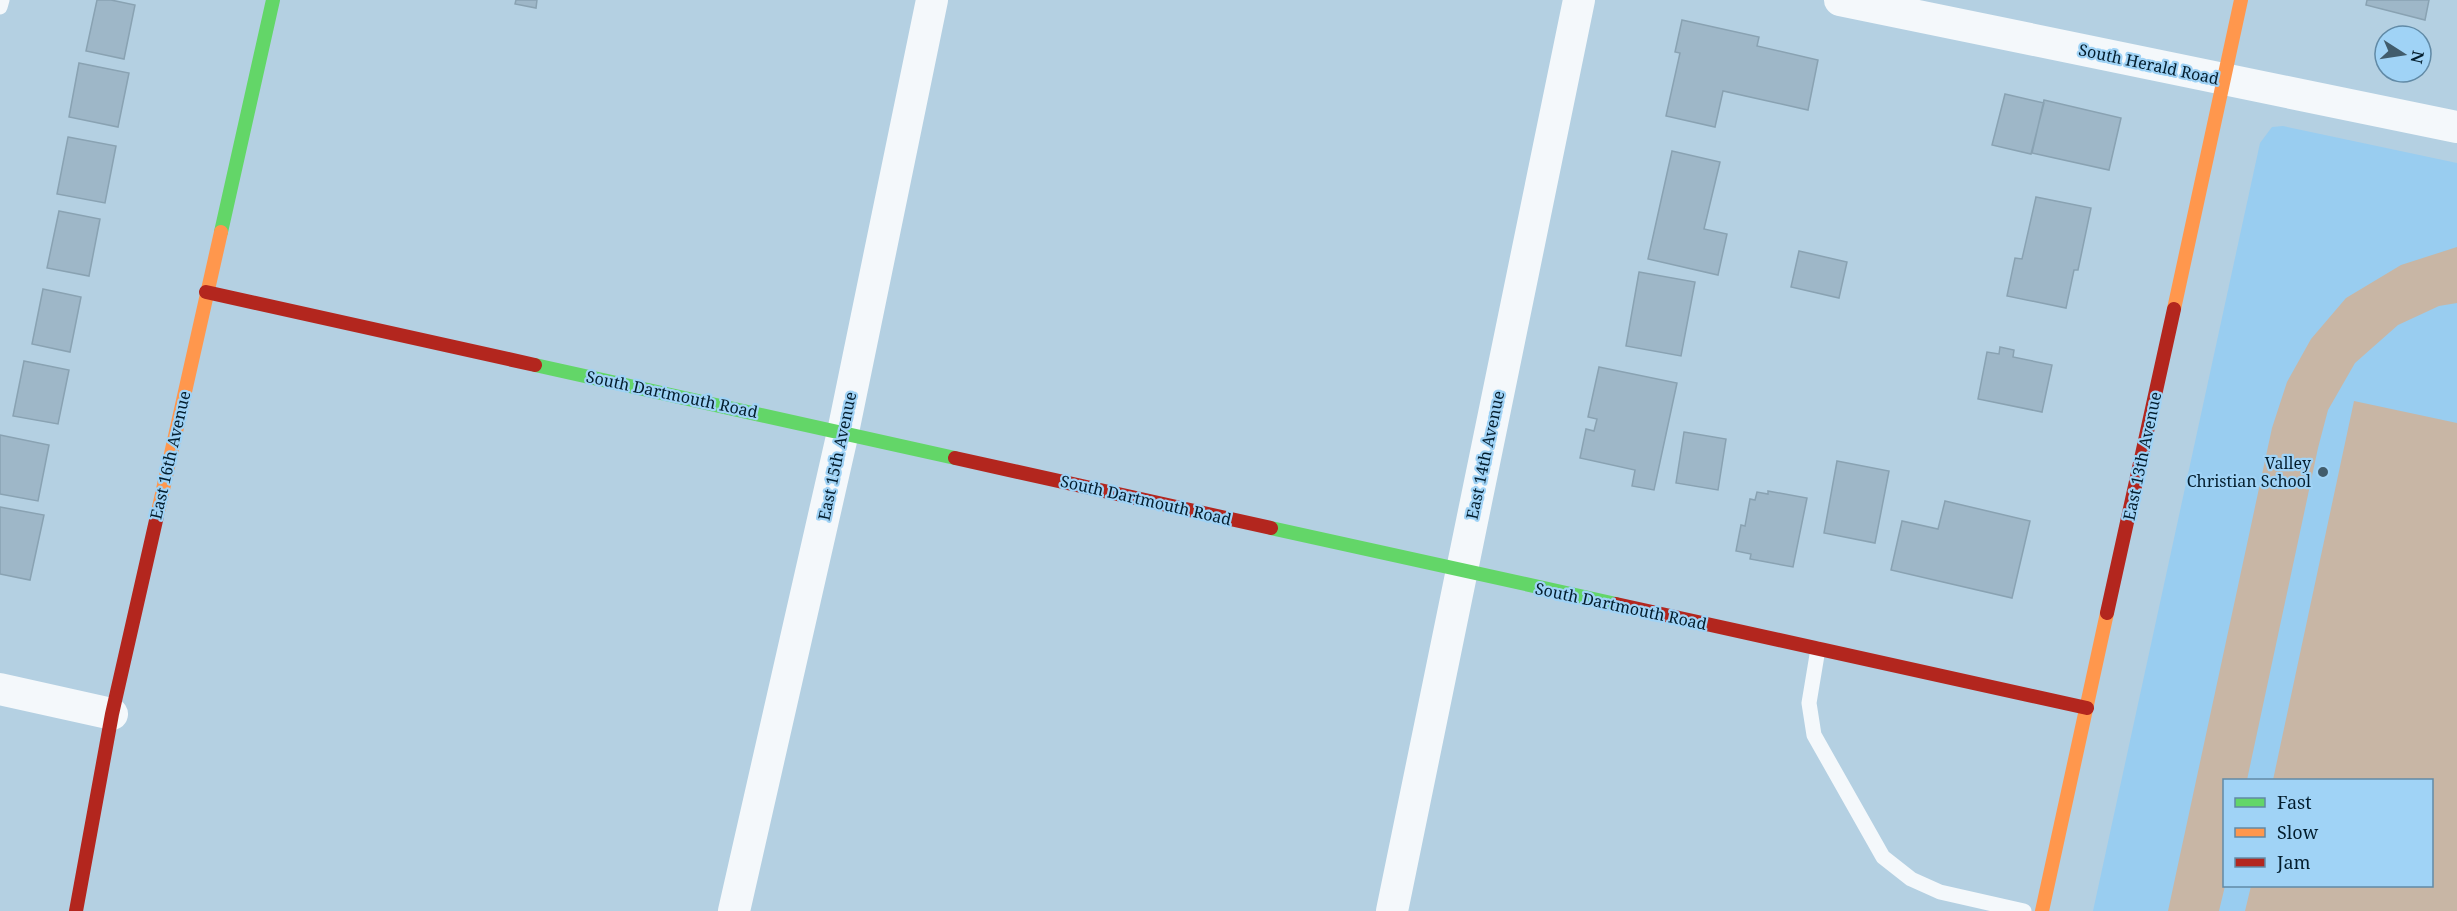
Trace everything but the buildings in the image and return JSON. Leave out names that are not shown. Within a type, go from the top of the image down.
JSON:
[{"type":"street","name":"East 16th Avenue","points":[[76,911],[112,714],[273,0]]},
{"type":"street","name":"East 15th Avenue","points":[[734,911],[843,432],[932,0]]},
{"type":"street","name":"East 14th Avenue","points":[[1392,911],[1579,0]]},
{"type":"street","name":"South Herald Road","points":[[1840,0],[2457,127]]},
{"type":"street","name":"East 13th Avenue","points":[[2042,911],[2241,0]]},
{"type":"street","name":"South Dartmouth Road","points":[[206,292],[2087,708]]},
{"type":"street","points":[[0,689],[112,714]]},
{"type":"lane","points":[[0,7],[2,0]]},
{"type":"lane","points":[[1818,649],[1809,703],[1814,735],[1883,857],[1911,879],[1940,892],[2024,911]]},
{"type":"shaded area","name":"Valley Christian School","points":[[2283,126],[2457,163],[2457,911],[2093,911],[2260,143],[2272,127]]},
{"type":"shaded area","points":[[2457,247],[2457,303],[2439,306],[2398,325],[2355,363],[2328,410],[2247,779],[2223,779],[2225,887],[2219,911],[2168,911],[2272,428],[2287,382],[2311,339],[2346,298],[2401,265]]},
{"type":"shaded area","points":[[2354,401],[2457,423],[2457,911],[2245,911],[2251,887],[2433,887],[2433,779],[2273,779]]},
{"type":"traffic: fast","points":[[221,232],[273,0]]},
{"type":"traffic: fast","points":[[535,365],[955,458]]},
{"type":"traffic: fast","points":[[1271,528],[1616,604]]},
{"type":"traffic: slow","points":[[2174,309],[2241,0]]},
{"type":"traffic: slow","points":[[157,516],[221,232]]},
{"type":"traffic: slow","points":[[2042,911],[2107,613]]},
{"type":"traffic: jam","points":[[206,292],[535,365]]},
{"type":"traffic: jam","points":[[2107,613],[2174,309]]},
{"type":"traffic: jam","points":[[955,458],[1271,528]]},
{"type":"traffic: jam","points":[[76,911],[112,714],[157,516]]},
{"type":"traffic: jam","points":[[1616,604],[2087,708]]},
{"type":"place","name":"Valley Christian School","points":[[2323,472]]}]
